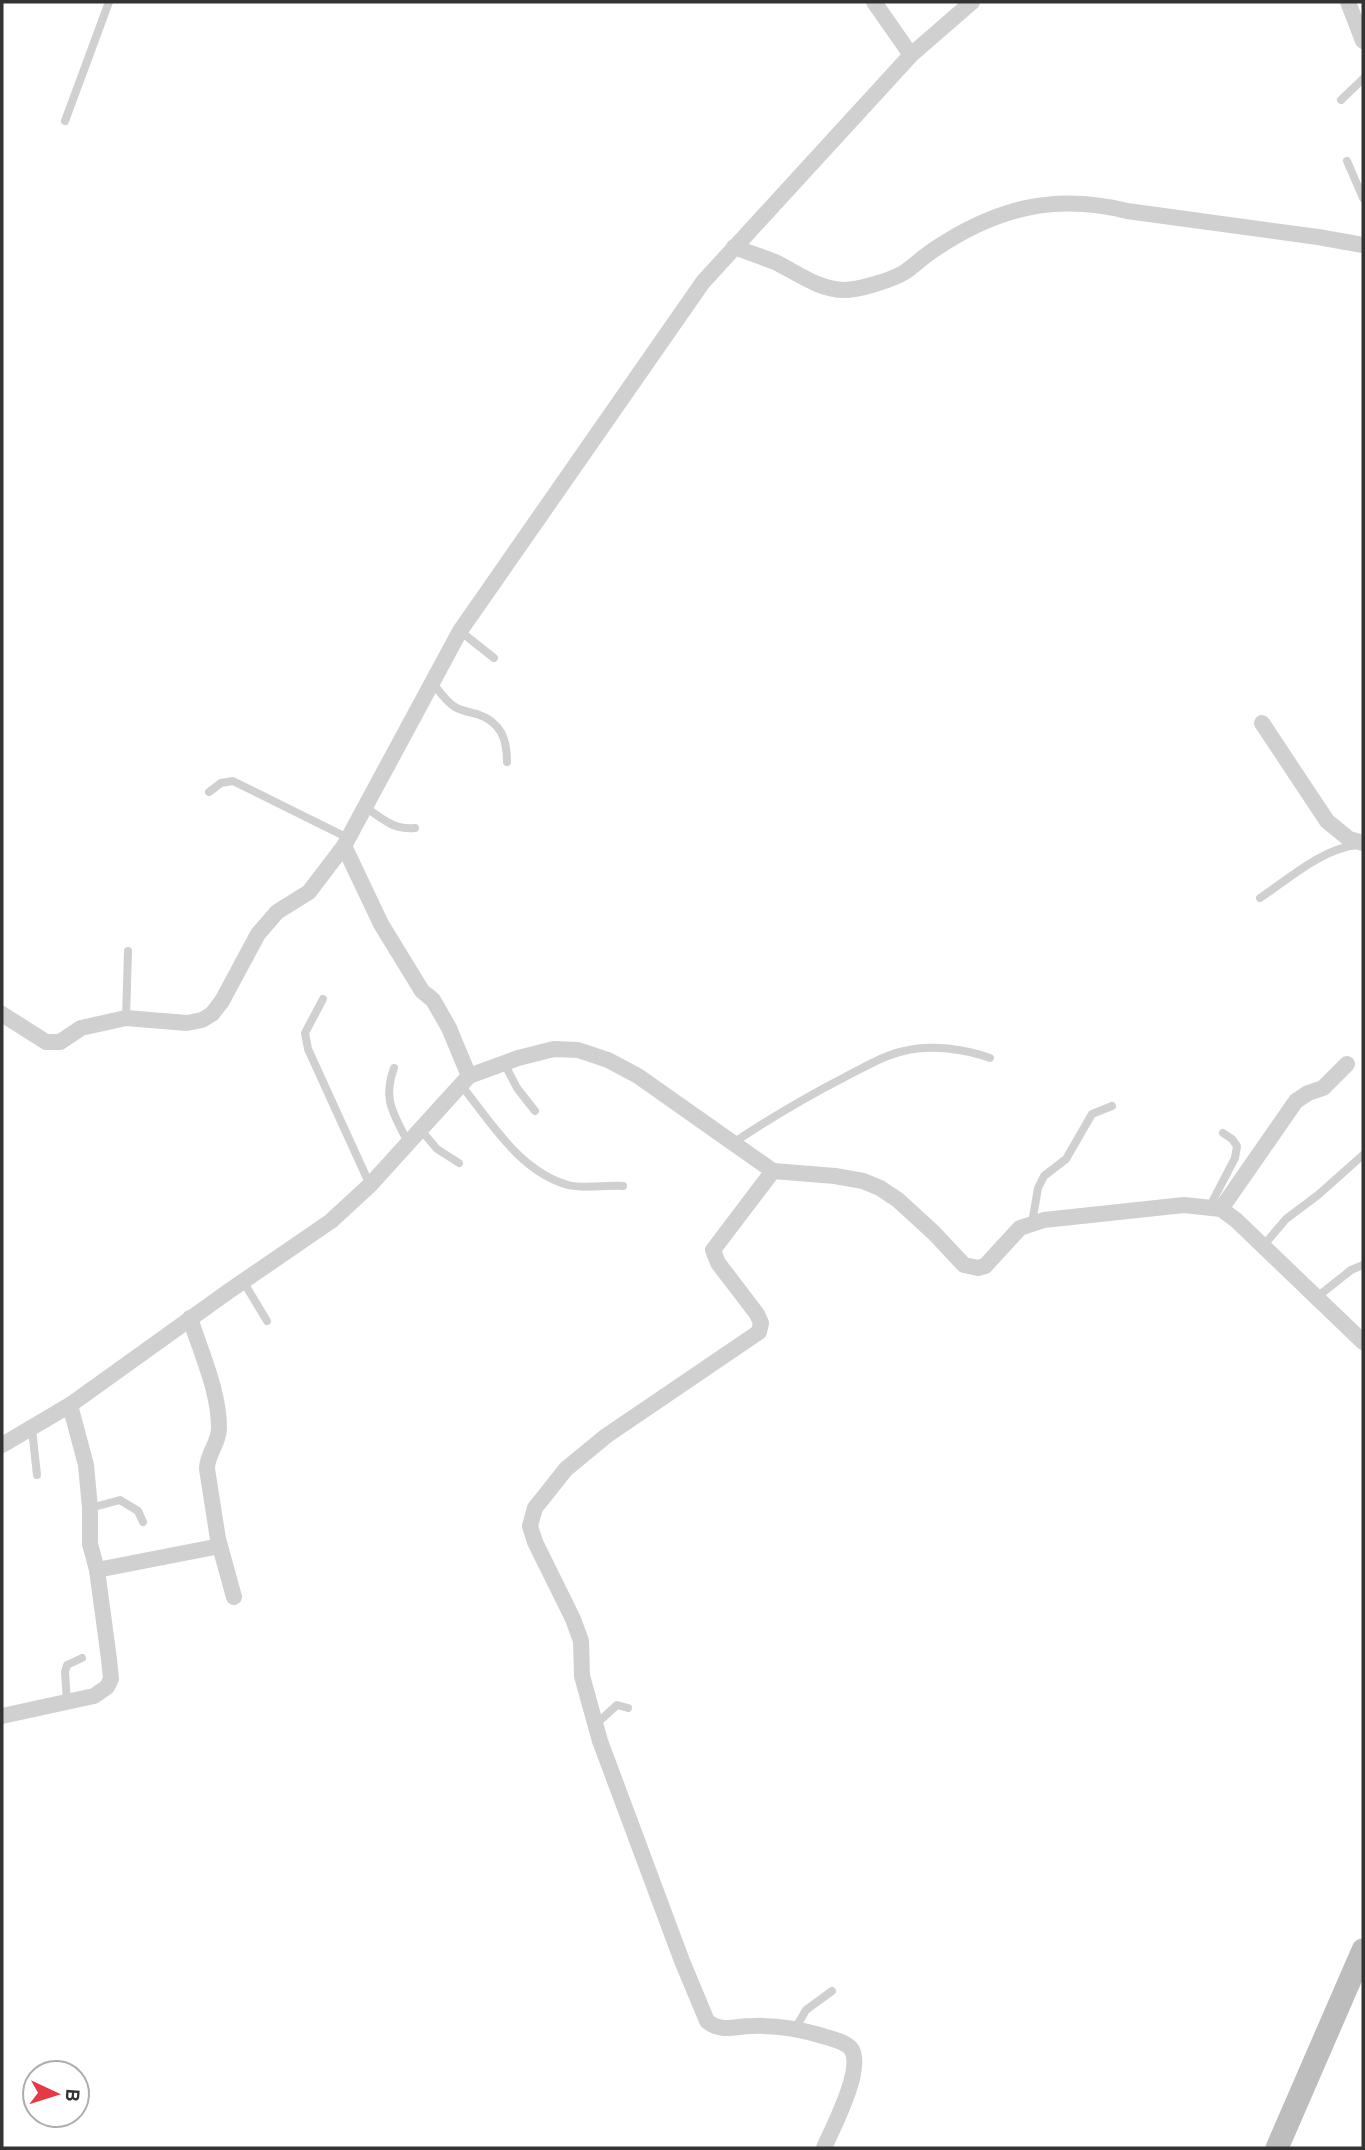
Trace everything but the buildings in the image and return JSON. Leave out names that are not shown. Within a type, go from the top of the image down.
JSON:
[{"type":"street","points":[[874,2],[911,55]]},
{"type":"street","points":[[2,1014],[46,1042],[54,1043],[67,1039],[81,1028],[126,1018],[187,1023],[202,1020],[212,1014],[222,1001],[258,934],[277,912],[309,892],[346,842],[460,631],[702,282],[911,55],[972,2]]},
{"type":"street","points":[[1348,2],[1363,41]]},
{"type":"street","points":[[734,247],[824,286],[844,290],[903,274],[967,229],[994,216],[1041,205],[1098,204],[1127,211],[1363,245]]},
{"type":"street","points":[[1262,723],[1327,821],[1349,839],[1363,844]]},
{"type":"street","points":[[346,842],[381,923],[422,991],[433,1000],[449,1027],[465,1080]]},
{"type":"street","points":[[2,1445],[70,1405],[331,1221],[370,1185],[465,1080],[504,1063],[554,1049],[578,1050],[608,1060],[638,1076],[774,1171],[835,1176],[863,1181],[880,1188],[898,1200],[934,1233],[964,1265],[978,1268],[985,1266],[1020,1228],[1044,1220],[1184,1205],[1215,1209],[1236,1220],[1363,1342]]},
{"type":"street","points":[[1215,1209],[1296,1101],[1323,1088],[1347,1064]]},
{"type":"street","points":[[774,1171],[713,1250],[718,1263],[757,1314],[761,1323],[759,1332],[606,1436],[566,1469],[535,1508],[530,1526],[581,1641],[582,1676],[595,1725],[682,1961],[707,2021],[714,2027],[752,2025],[795,2029],[848,2045],[853,2052],[855,2064],[849,2089],[824,2148]]},
{"type":"street","points":[[190,1318],[218,1412],[218,1441],[207,1460],[207,1469],[220,1546],[234,1597]]},
{"type":"street","points":[[2,1716],[94,1696],[107,1687],[110,1679],[107,1636],[97,1570],[90,1544],[86,1465],[70,1405]]},
{"type":"street","points":[[97,1570],[220,1546]]},
{"type":"street","points":[[1277,2148],[1363,1950]]},
{"type":"lane","points":[[65,121],[109,2]]},
{"type":"lane","points":[[1341,100],[1363,79]]},
{"type":"lane","points":[[1346,161],[1363,198]]},
{"type":"lane","points":[[460,631],[494,658]]},
{"type":"lane","points":[[432,682],[448,702],[458,709],[489,720],[505,735],[507,762]]},
{"type":"lane","points":[[209,792],[221,783],[233,781],[346,842]]},
{"type":"lane","points":[[365,807],[395,827],[403,830],[415,828]]},
{"type":"lane","points":[[1260,898],[1329,853],[1343,847],[1363,844]]},
{"type":"lane","points":[[126,1018],[128,951]]},
{"type":"lane","points":[[323,999],[305,1033],[308,1049],[370,1185]]},
{"type":"lane","points":[[733,1143],[785,1108],[862,1068],[904,1051],[937,1048],[976,1053],[990,1058]]},
{"type":"lane","points":[[504,1063],[517,1088],[536,1111]]},
{"type":"lane","points":[[394,1068],[387,1085],[389,1101],[408,1143]]},
{"type":"lane","points":[[465,1080],[522,1160],[541,1175],[570,1186],[623,1186]]},
{"type":"lane","points":[[1031,1223],[1038,1188],[1044,1176],[1066,1159],[1092,1114],[1112,1106]]},
{"type":"lane","points":[[420,1129],[438,1149],[459,1163]]},
{"type":"lane","points":[[1215,1209],[1237,1146],[1233,1139],[1223,1133]]},
{"type":"lane","points":[[1263,1246],[1286,1219],[1363,1155]]},
{"type":"lane","points":[[1317,1297],[1351,1270],[1363,1265]]},
{"type":"lane","points":[[243,1281],[267,1321]]},
{"type":"lane","points":[[32,1429],[37,1475]]},
{"type":"lane","points":[[90,1508],[120,1500],[138,1511],[143,1522]]},
{"type":"lane","points":[[67,1702],[67,1665],[82,1658]]},
{"type":"lane","points":[[595,1725],[617,1705],[628,1708]]},
{"type":"lane","points":[[795,2029],[806,2010],[832,1991]]}]
